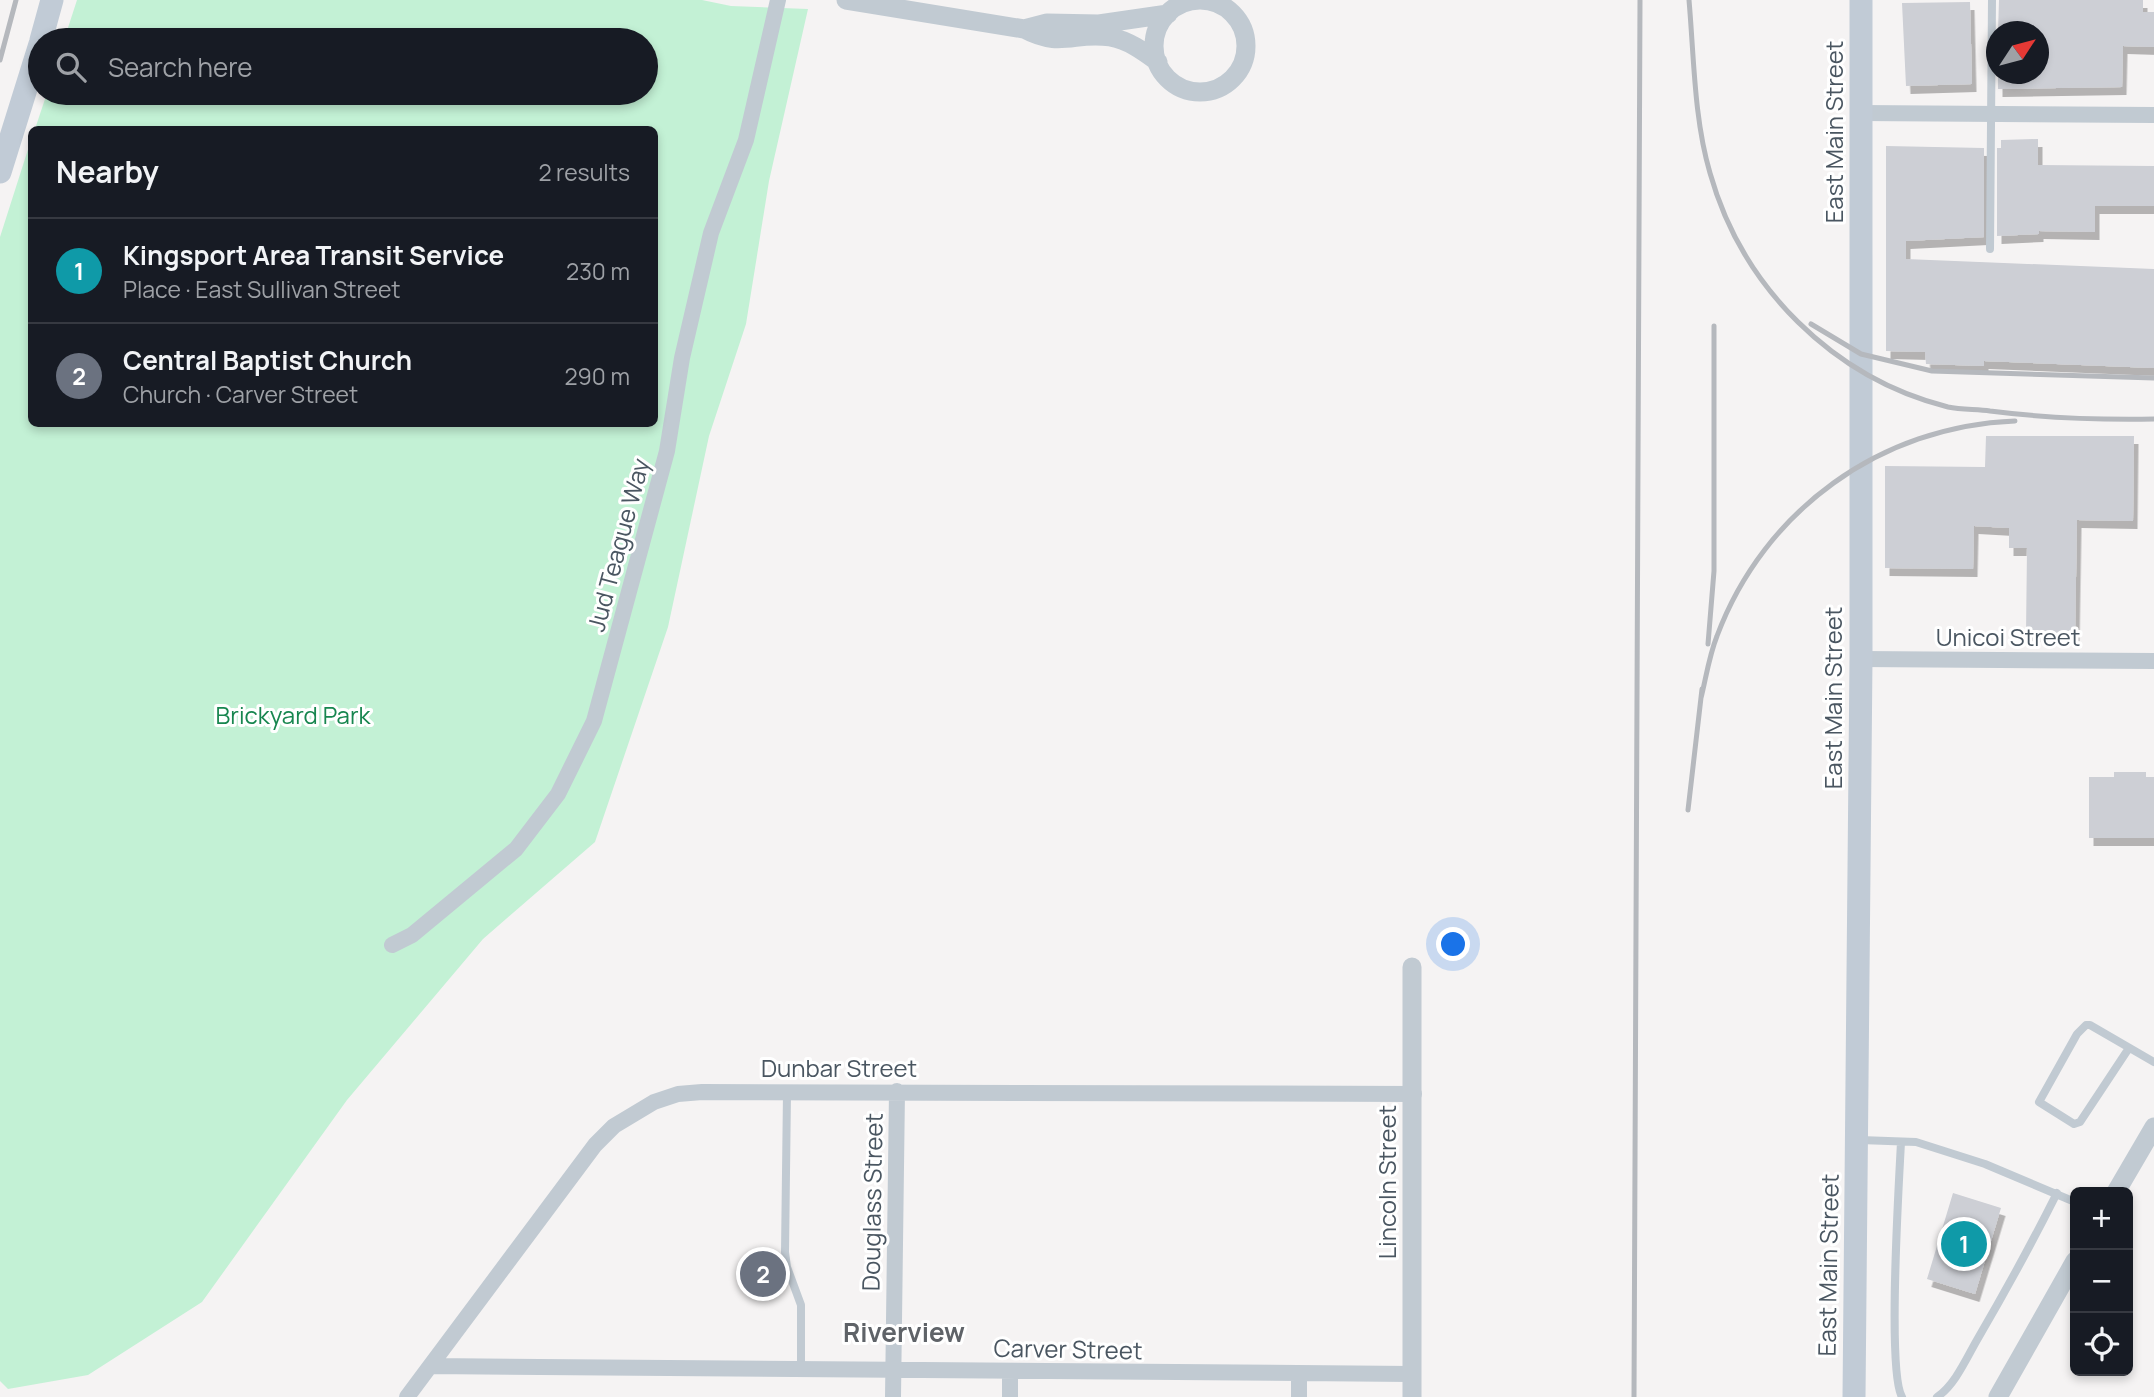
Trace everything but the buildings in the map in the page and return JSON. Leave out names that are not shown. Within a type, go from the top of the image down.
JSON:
[{"type":"main road","points":[[45,28],[52,0]]},
{"type":"main road","name":"East Main Street","points":[[1854,1397],[1861,659],[1861,0]]},
{"type":"main road","points":[[0,172],[28,83]]},
{"type":"street","name":"Jud Teague Way","points":[[392,945],[412,935],[516,849],[558,794],[594,721],[667,451],[682,358],[711,233],[746,140],[778,0]]},
{"type":"street","points":[[846,0],[1024,29],[1043,40],[1109,36],[1132,44],[1158,62],[1170,80],[1197,92],[1212,91],[1237,74],[1244,60],[1246,45],[1243,30],[1235,17],[1224,7],[1209,1],[1195,1],[1168,14],[1099,24],[1047,23],[1024,29]]},
{"type":"street","points":[[1158,62],[1155,40],[1168,14]]},
{"type":"street","points":[[1861,113],[2154,115]]},
{"type":"street","name":"Unicoi Street","points":[[1861,659],[2154,661]]},
{"type":"street","name":"Lincoln Street","points":[[1412,967],[1412,1397]]},
{"type":"street","name":"Dunbar Street","points":[[407,1397],[595,1145],[614,1126],[654,1102],[678,1094],[897,1091],[1414,1094]]},
{"type":"street","name":"Douglass Street","points":[[893,1397],[897,1091]]},
{"type":"street","points":[[2119,1187],[2154,1128]]},
{"type":"street","points":[[1998,1397],[2070,1270]]},
{"type":"street","name":"Carver Street","points":[[430,1366],[1411,1374]]},
{"type":"street","points":[[1010,1372],[1010,1397]]},
{"type":"street","points":[[1299,1375],[1299,1397]]},
{"type":"lane","points":[[1990,249],[1992,0]]},
{"type":"lane","points":[[2129,1048],[2080,1122],[2074,1124],[2039,1102],[2077,1034],[2086,1025],[2129,1048],[2154,1062]]},
{"type":"lane","points":[[788,1092],[785,1252],[787,1267],[801,1305],[802,1370]]},
{"type":"lane","points":[[1857,1140],[1916,1142],[1985,1164],[2070,1200]]},
{"type":"lane","points":[[1901,1142],[1896,1348],[1898,1390],[1902,1397]]},
{"type":"lane","points":[[1937,1397],[1945,1391],[1969,1354],[2020,1268],[2057,1193]]},
{"type":"green space","name":"Brickyard Park","points":[[77,0],[702,0],[731,6],[808,9],[769,181],[746,324],[709,436],[668,627],[595,842],[483,939],[347,1100],[202,1302],[88,1375],[8,1389],[0,1381],[0,237],[28,149],[28,427],[658,427],[658,126],[36,126],[43,105],[658,105],[658,28],[68,28]]},
{"type":"railway","points":[[0,60],[16,0]]},
{"type":"railway","points":[[1634,1397],[1640,0]]},
{"type":"railway","points":[[1689,0],[1698,110],[1710,173],[1725,215],[1745,254],[1769,289],[1798,322],[1831,350],[1867,374],[1906,393],[1948,407],[2051,417],[2154,419]]},
{"type":"railway","points":[[1811,324],[1861,354],[1932,371],[2154,378]]},
{"type":"railway","points":[[1708,644],[1714,571],[1714,326]]},
{"type":"railway","points":[[1701,698],[1714,644],[1738,591],[1765,550],[1797,514],[1833,483],[1874,458],[1919,439],[1966,427],[2015,421]]},
{"type":"railway","points":[[1688,810],[1702,689]]},
{"type":"place","name":"Kingsport Area Transit Service","points":[[1964,1244]]},
{"type":"place","name":"Central Baptist Church","points":[[763,1274]]},
{"type":"district","name":"Riverview","points":[[904,1333]]}]
